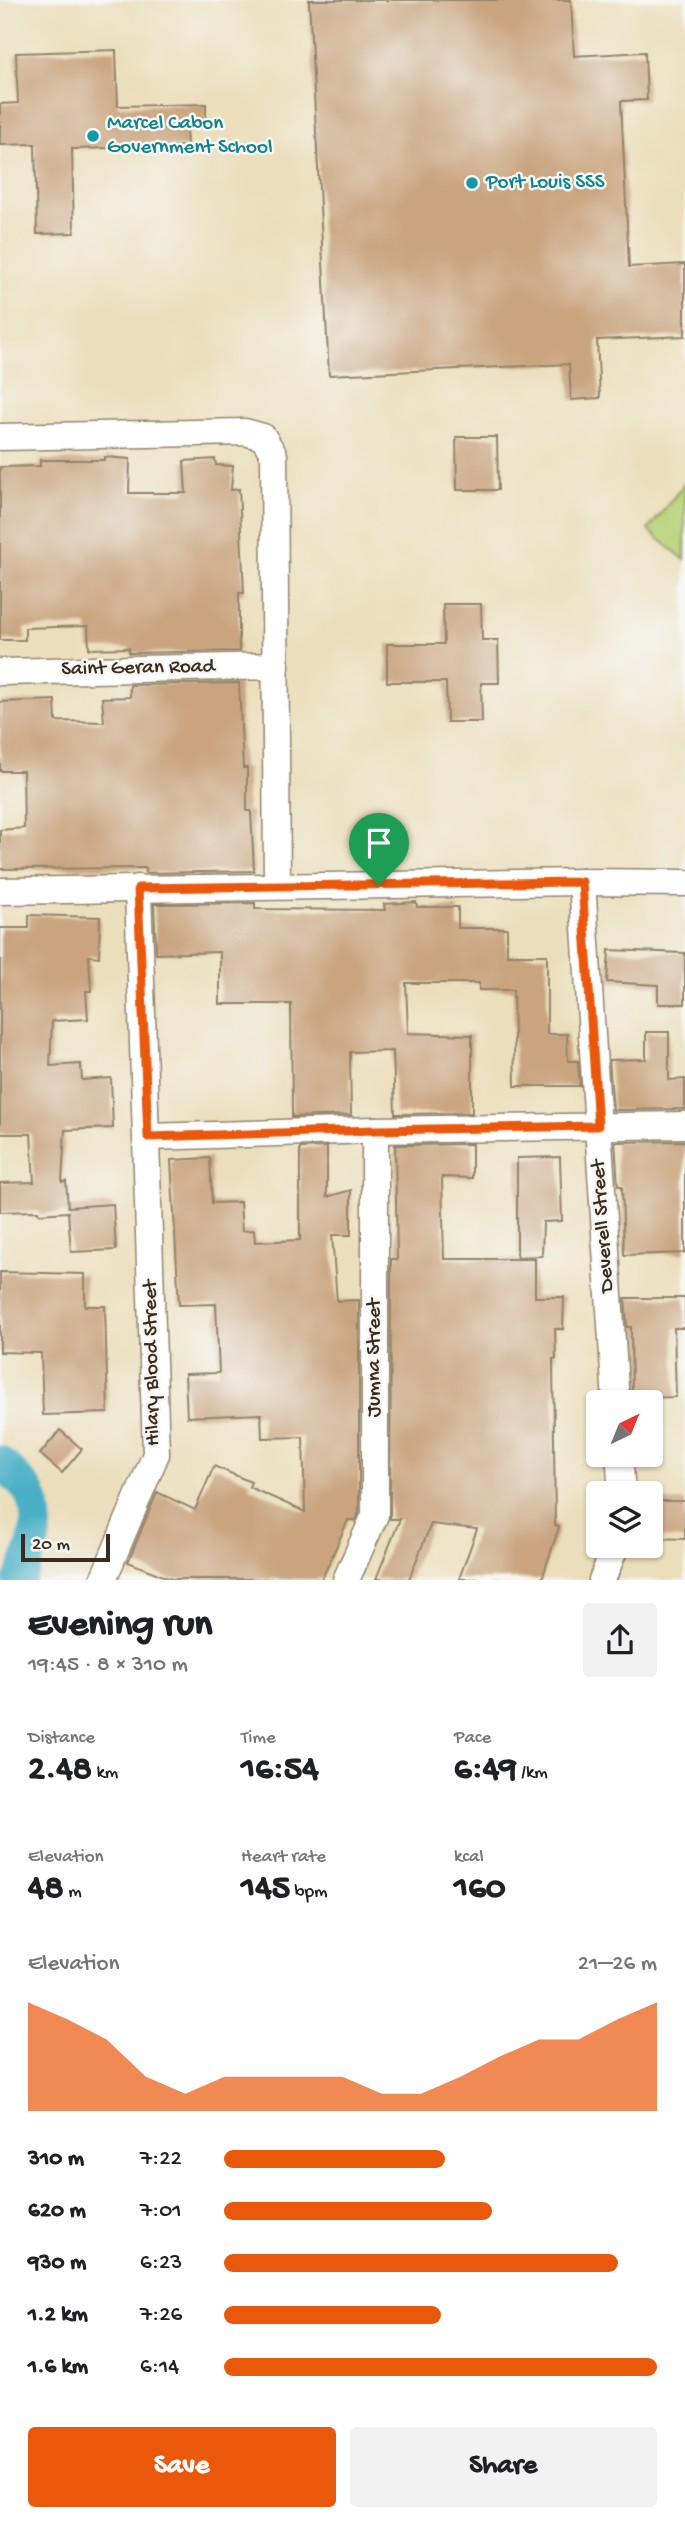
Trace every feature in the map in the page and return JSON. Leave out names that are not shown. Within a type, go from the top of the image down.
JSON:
[{"type":"street","points":[[0,437],[245,432],[263,437],[274,455],[277,886]]},
{"type":"street","name":"Saint Geran Road","points":[[0,672],[276,666]]},
{"type":"street","points":[[0,891],[582,882],[685,883]]},
{"type":"street","name":"Deverell Street","points":[[582,882],[615,1390]]},
{"type":"street","points":[[138,888],[148,1137],[685,1125]]},
{"type":"street","name":"Jumna Street","points":[[346,1580],[376,1515],[375,1130]]},
{"type":"street","name":"Hilary Blood Street","points":[[103,1580],[156,1454],[148,1137]]},
{"type":"street","points":[[602,1580],[611,1558]]},
{"type":"green space","points":[[685,483],[685,560],[648,530]]},
{"type":"building","name":"Port Louis SSS","points":[[309,0],[571,0],[574,56],[645,52],[647,100],[621,101],[629,267],[685,264],[685,336],[597,340],[600,398],[571,400],[569,364],[329,375]]},
{"type":"building","name":"Marcel Cabon Government School","points":[[116,50],[118,106],[206,104],[206,127],[186,128],[187,146],[72,149],[74,233],[37,234],[35,144],[0,145],[0,104],[18,103],[16,53]]},
{"type":"building","points":[[456,437],[497,437],[498,490],[457,490]]},
{"type":"building","points":[[105,457],[130,459],[129,493],[186,493],[184,461],[215,459],[216,465],[233,466],[231,490],[239,489],[244,593],[239,593],[239,651],[129,653],[129,648],[89,649],[88,626],[25,628],[25,640],[0,640],[0,467],[40,466],[40,460],[105,460]]},
{"type":"building","points":[[443,604],[481,604],[482,640],[498,640],[499,683],[481,683],[482,722],[447,722],[446,682],[387,682],[387,644],[444,644]]},
{"type":"building","points":[[239,683],[243,768],[247,768],[247,811],[251,811],[254,871],[146,873],[146,868],[0,869],[0,830],[24,828],[23,771],[0,771],[0,702],[55,700],[56,721],[104,722],[102,698],[130,697],[130,685]]},
{"type":"building","points":[[416,902],[417,907],[458,907],[458,928],[507,928],[507,955],[547,955],[547,1034],[567,1034],[568,1061],[578,1061],[580,1086],[515,1086],[513,990],[479,990],[479,983],[406,983],[408,1033],[472,1035],[472,1113],[395,1114],[393,1051],[350,1052],[351,1115],[292,1117],[291,1004],[220,1004],[220,952],[156,954],[154,904],[255,903],[255,909],[385,910],[384,904]]},
{"type":"building","points":[[29,915],[100,917],[99,957],[89,956],[91,991],[86,991],[88,1019],[52,1021],[50,1066],[81,1064],[82,1080],[111,1078],[113,1128],[65,1130],[62,1182],[66,1181],[68,1207],[113,1204],[116,1250],[71,1252],[68,1212],[0,1212],[0,1183],[34,1182],[31,1134],[0,1134],[0,928],[29,928]]},
{"type":"building","points":[[609,950],[685,953],[685,1004],[658,1004],[658,985],[607,982]]},
{"type":"building","points":[[646,1032],[669,1032],[669,1080],[685,1079],[685,1109],[613,1110],[609,1060],[646,1059]]},
{"type":"building","points":[[685,1141],[685,1253],[624,1255],[622,1186],[618,1186],[615,1142]]},
{"type":"building","points":[[472,1144],[472,1178],[442,1177],[444,1259],[535,1259],[535,1297],[564,1297],[563,1329],[555,1329],[556,1359],[553,1359],[555,1525],[559,1527],[542,1579],[459,1579],[477,1529],[431,1524],[409,1579],[376,1579],[400,1519],[390,1519],[391,1259],[397,1259],[395,1145]]},
{"type":"building","points":[[327,1147],[327,1197],[351,1190],[351,1235],[332,1235],[337,1301],[359,1300],[359,1512],[356,1520],[348,1520],[322,1579],[171,1579],[128,1562],[157,1492],[195,1510],[214,1466],[251,1482],[249,1487],[305,1512],[303,1437],[262,1438],[261,1414],[187,1417],[185,1374],[219,1373],[216,1304],[179,1305],[171,1160],[210,1158],[212,1203],[240,1202],[242,1231],[254,1230],[255,1242],[300,1240],[300,1148]]},
{"type":"building","points":[[560,1157],[562,1221],[543,1222],[542,1256],[517,1257],[517,1158]]},
{"type":"building","points":[[0,1272],[85,1274],[85,1306],[105,1306],[108,1413],[43,1415],[41,1353],[0,1352]]},
{"type":"building","points":[[625,1298],[685,1298],[685,1328],[674,1328],[676,1397],[663,1397],[663,1390],[632,1390],[631,1327],[627,1327]]},
{"type":"building","points":[[60,1430],[82,1449],[62,1473],[40,1454]]},
{"type":"building","points":[[663,1501],[685,1501],[685,1539],[663,1538]]},
{"type":"waterway","points":[[0,1462],[30,1494],[36,1516],[34,1538],[19,1580]]},
{"type":"place","name":"Marcel Cabon Government School","points":[[93,136]]},
{"type":"place","name":"Port Louis SSS","points":[[472,183]]},
{"type":"route","points":[[582,882],[598,1126],[148,1137],[138,888],[379,885],[582,882]]}]
